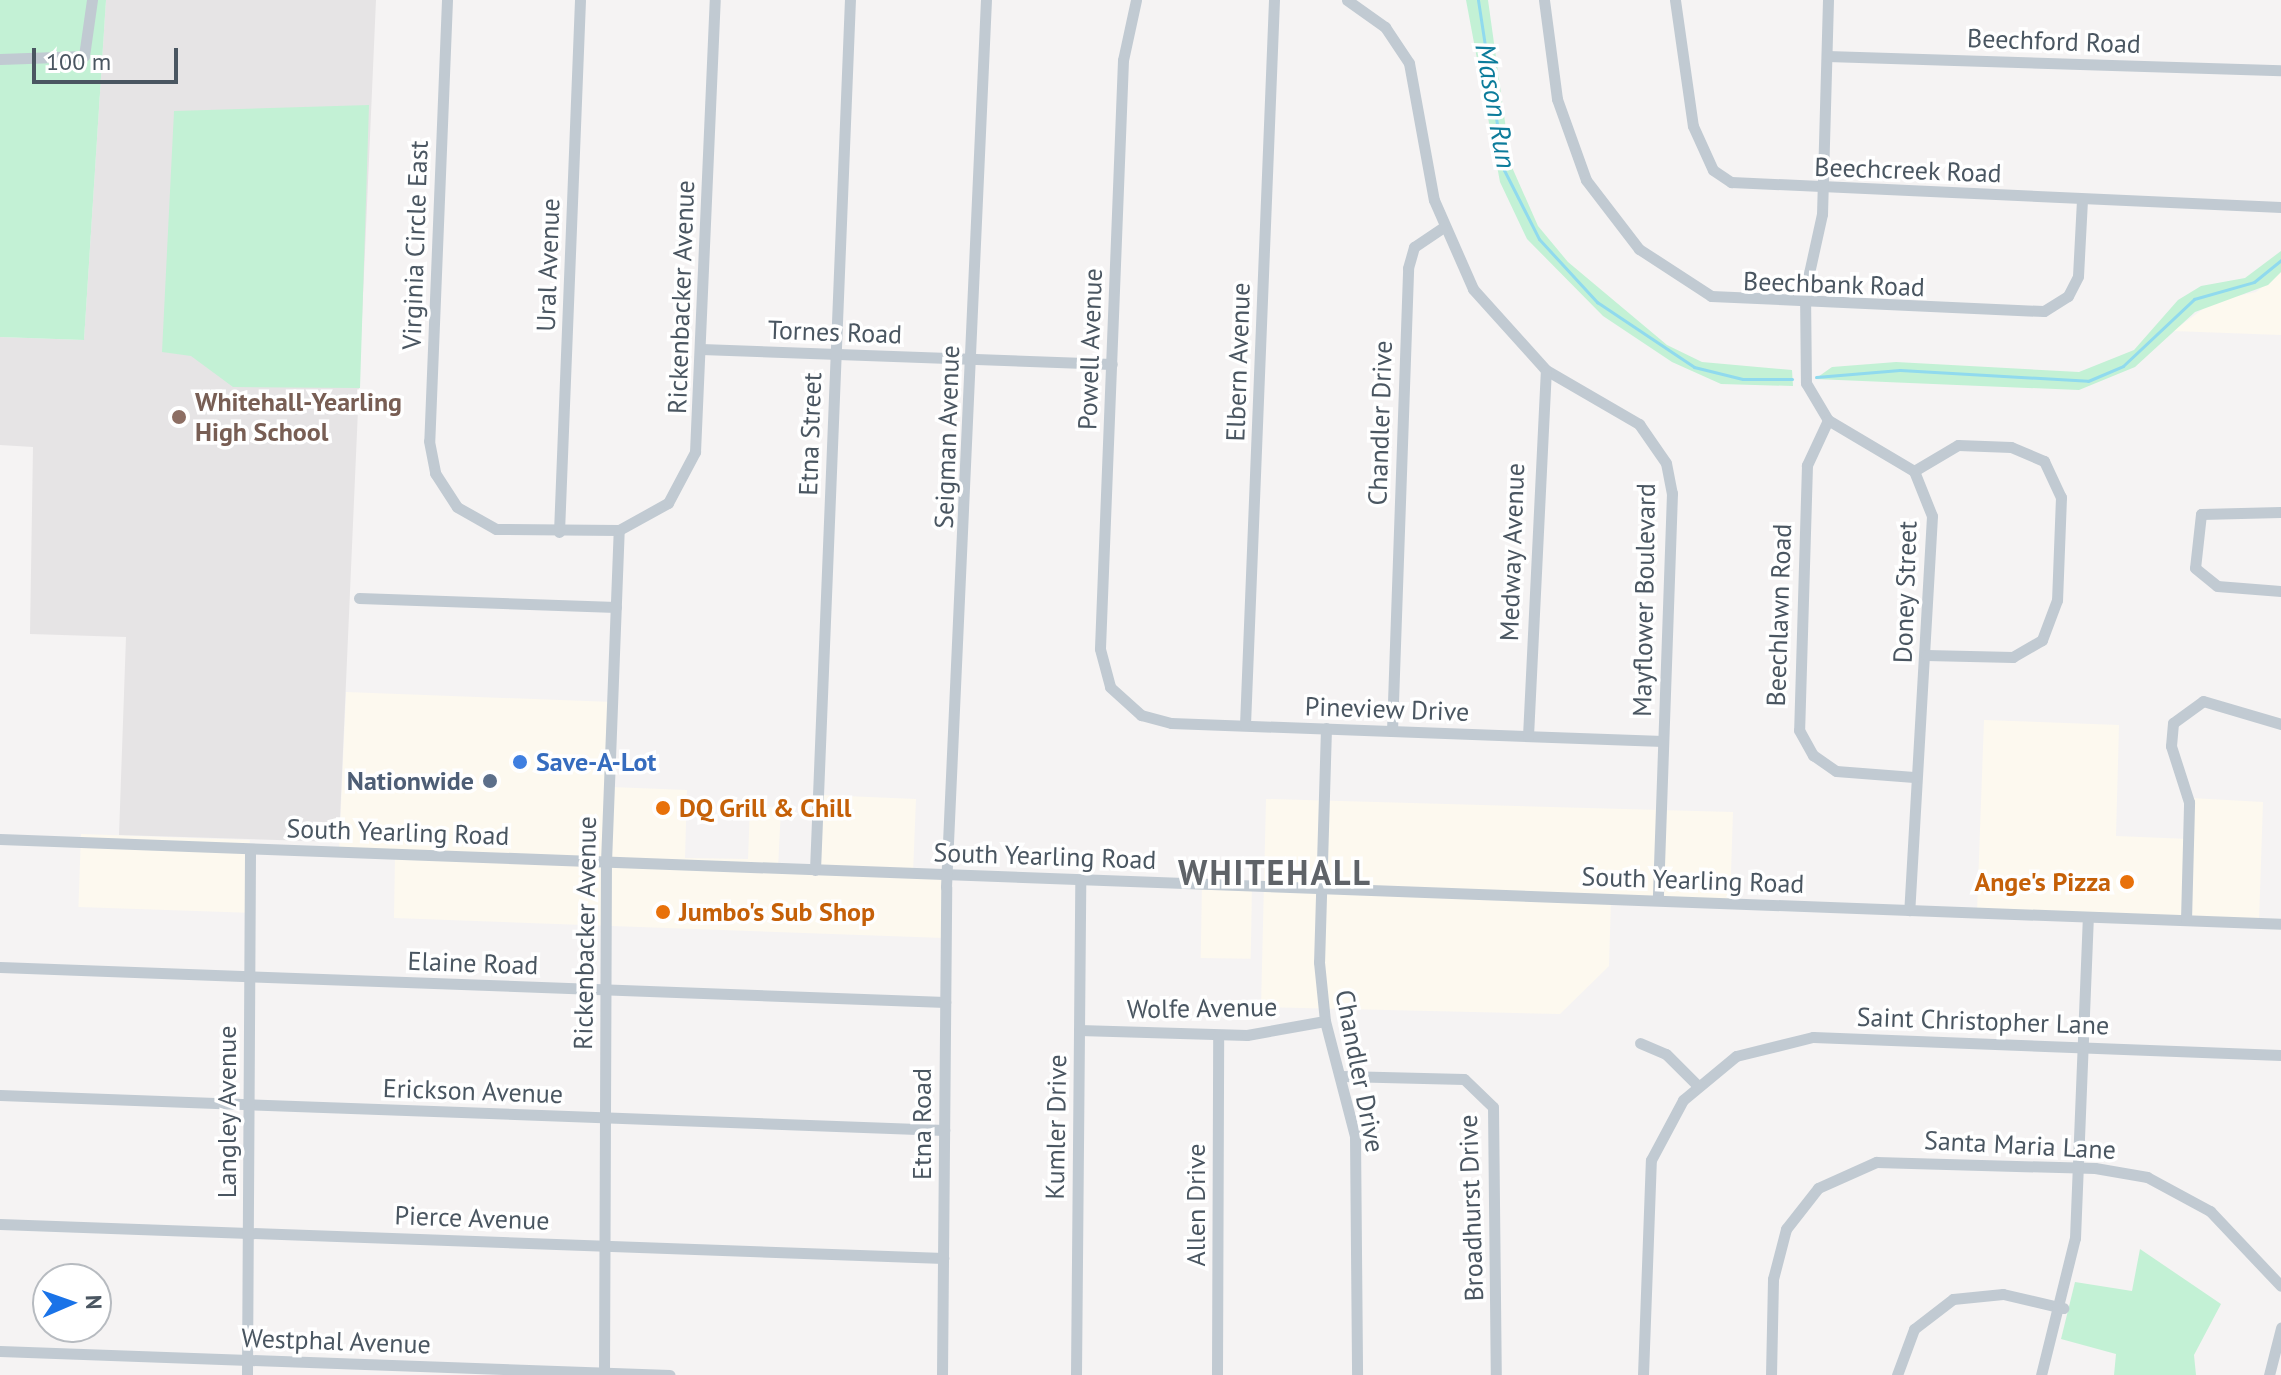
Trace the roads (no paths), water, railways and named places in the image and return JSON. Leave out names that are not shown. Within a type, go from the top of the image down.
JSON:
[{"type":"street","points":[[0,59],[84,56],[92,0]]},
{"type":"street","name":"Virginia Circle East","points":[[447,0],[431,459],[447,495],[469,516],[496,529],[559,532],[619,530]]},
{"type":"street","name":"Ural Avenue","points":[[559,532],[580,0]]},
{"type":"street","name":"Rickenbacker Avenue","points":[[604,1374],[606,862],[619,530],[658,512],[686,480],[697,438],[715,0]]},
{"type":"street","name":"Etna Street","points":[[815,870],[850,0]]},
{"type":"street","name":"Seigman Avenue","points":[[950,875],[986,0]]},
{"type":"street","name":"Powell Avenue","points":[[1117,696],[1100,649],[1123,60],[1136,0]]},
{"type":"street","name":"Elbern Avenue","points":[[1245,725],[1274,0]]},
{"type":"street","name":"Mayflower Boulevard","points":[[1347,0],[1385,27],[1409,63],[1442,228],[1493,316],[1546,370],[1639,424],[1666,463],[1658,900]]},
{"type":"street","name":"Beechbank Road","points":[[1544,0],[1570,145],[1624,233],[1662,268],[1711,296],[1804,305],[2052,308],[2078,276],[2082,199]]},
{"type":"street","name":"Beechcreek Road","points":[[1675,0],[1693,126],[1713,170],[1741,185],[2281,207]]},
{"type":"street","points":[[1828,0],[1823,189],[1804,305],[1806,383],[1828,420],[1914,471],[1958,445],[2011,447],[2044,461],[2061,497],[2057,600],[2042,640],[2013,657],[1926,655]]},
{"type":"street","name":"Beechford Road","points":[[1827,56],[2281,70]]},
{"type":"street","name":"Chandler Drive","points":[[1392,731],[1408,268],[1414,247],[1442,228]]},
{"type":"street","name":"Tornes Road","points":[[701,349],[1112,364]]},
{"type":"street","name":"Medway Avenue","points":[[1528,736],[1546,370]]},
{"type":"street","name":"Beechlawn Road","points":[[1828,420],[1807,465],[1799,730],[1813,755],[1836,771],[1914,777]]},
{"type":"street","name":"Doney Street","points":[[1909,910],[1914,777],[1926,655],[1932,516],[1914,471]]},
{"type":"street","points":[[2281,512],[2201,514],[2195,568],[2217,586],[2281,591]]},
{"type":"street","points":[[359,598],[616,607]]},
{"type":"street","name":"Pineview Drive","points":[[1117,696],[1157,721],[1663,741]]},
{"type":"street","points":[[2186,920],[2189,802],[2171,746],[2173,723],[2203,701],[2281,724]]},
{"type":"street","name":"Chandler Drive","points":[[1326,728],[1319,889],[1325,1021],[1342,1076],[1357,1166],[1357,1375]]},
{"type":"street","name":"South Yearling Road","points":[[0,839],[2281,924]]},
{"type":"street","name":"Langley Avenue","points":[[247,1375],[250,849]]},
{"type":"street","name":"Etna Road","points":[[942,1375],[945,1002],[950,875]]},
{"type":"street","name":"Kumler Drive","points":[[1076,1375],[1080,880]]},
{"type":"street","points":[[2041,1375],[2063,1308],[2079,1167],[2088,917]]},
{"type":"street","name":"Elaine Road","points":[[0,967],[945,1002]]},
{"type":"street","name":"Wolfe Avenue","points":[[1079,1030],[1218,1035],[1325,1021]]},
{"type":"street","name":"Allen Drive","points":[[1217,1375],[1218,1035]]},
{"type":"street","name":"Saint Christopher Lane","points":[[1643,1375],[1647,1178],[1666,1125],[1696,1084],[1736,1056],[1790,1038],[2281,1055]]},
{"type":"street","points":[[1640,1043],[1666,1054],[1696,1084]]},
{"type":"street","name":"Broadhurst Drive","points":[[1342,1076],[1464,1079],[1493,1107],[1496,1375]]},
{"type":"street","name":"Erickson Avenue","points":[[0,1095],[944,1130]]},
{"type":"street","name":"Santa Maria Lane","points":[[1771,1375],[1778,1252],[1818,1188],[1855,1167],[1897,1160],[2079,1167],[2134,1174],[2188,1196],[2281,1286]]},
{"type":"street","name":"Pierce Avenue","points":[[0,1224],[943,1258]]},
{"type":"street","points":[[1897,1375],[1914,1329],[1953,1299],[2003,1294],[2063,1308]]},
{"type":"street","points":[[2269,1375],[2281,1328]]},
{"type":"street","name":"Westphal Avenue","points":[[0,1351],[670,1375]]},
{"type":"waterway","name":"Mason Run","points":[[1478,0],[1504,170],[1539,239],[1597,302],[1694,367],[1743,379],[1792,379]]},
{"type":"waterway","name":"Mason Run","points":[[1816,377],[1900,370],[2088,381],[2123,366],[2194,299],[2254,282],[2281,260]]},
{"type":"place","name":"Whitehall-Yearling High School","points":[[179,417]]},
{"type":"place","name":"Save-A-Lot","points":[[520,762]]},
{"type":"place","name":"Nationwide","points":[[490,781]]},
{"type":"place","name":"DQ Grill & Chill","points":[[663,808]]},
{"type":"place","name":"Ange's Pizza","points":[[2127,882]]},
{"type":"place","name":"Jumbo's Sub Shop","points":[[663,912]]},
{"type":"district","name":"WHITEHALL","points":[[1275,873]]}]
